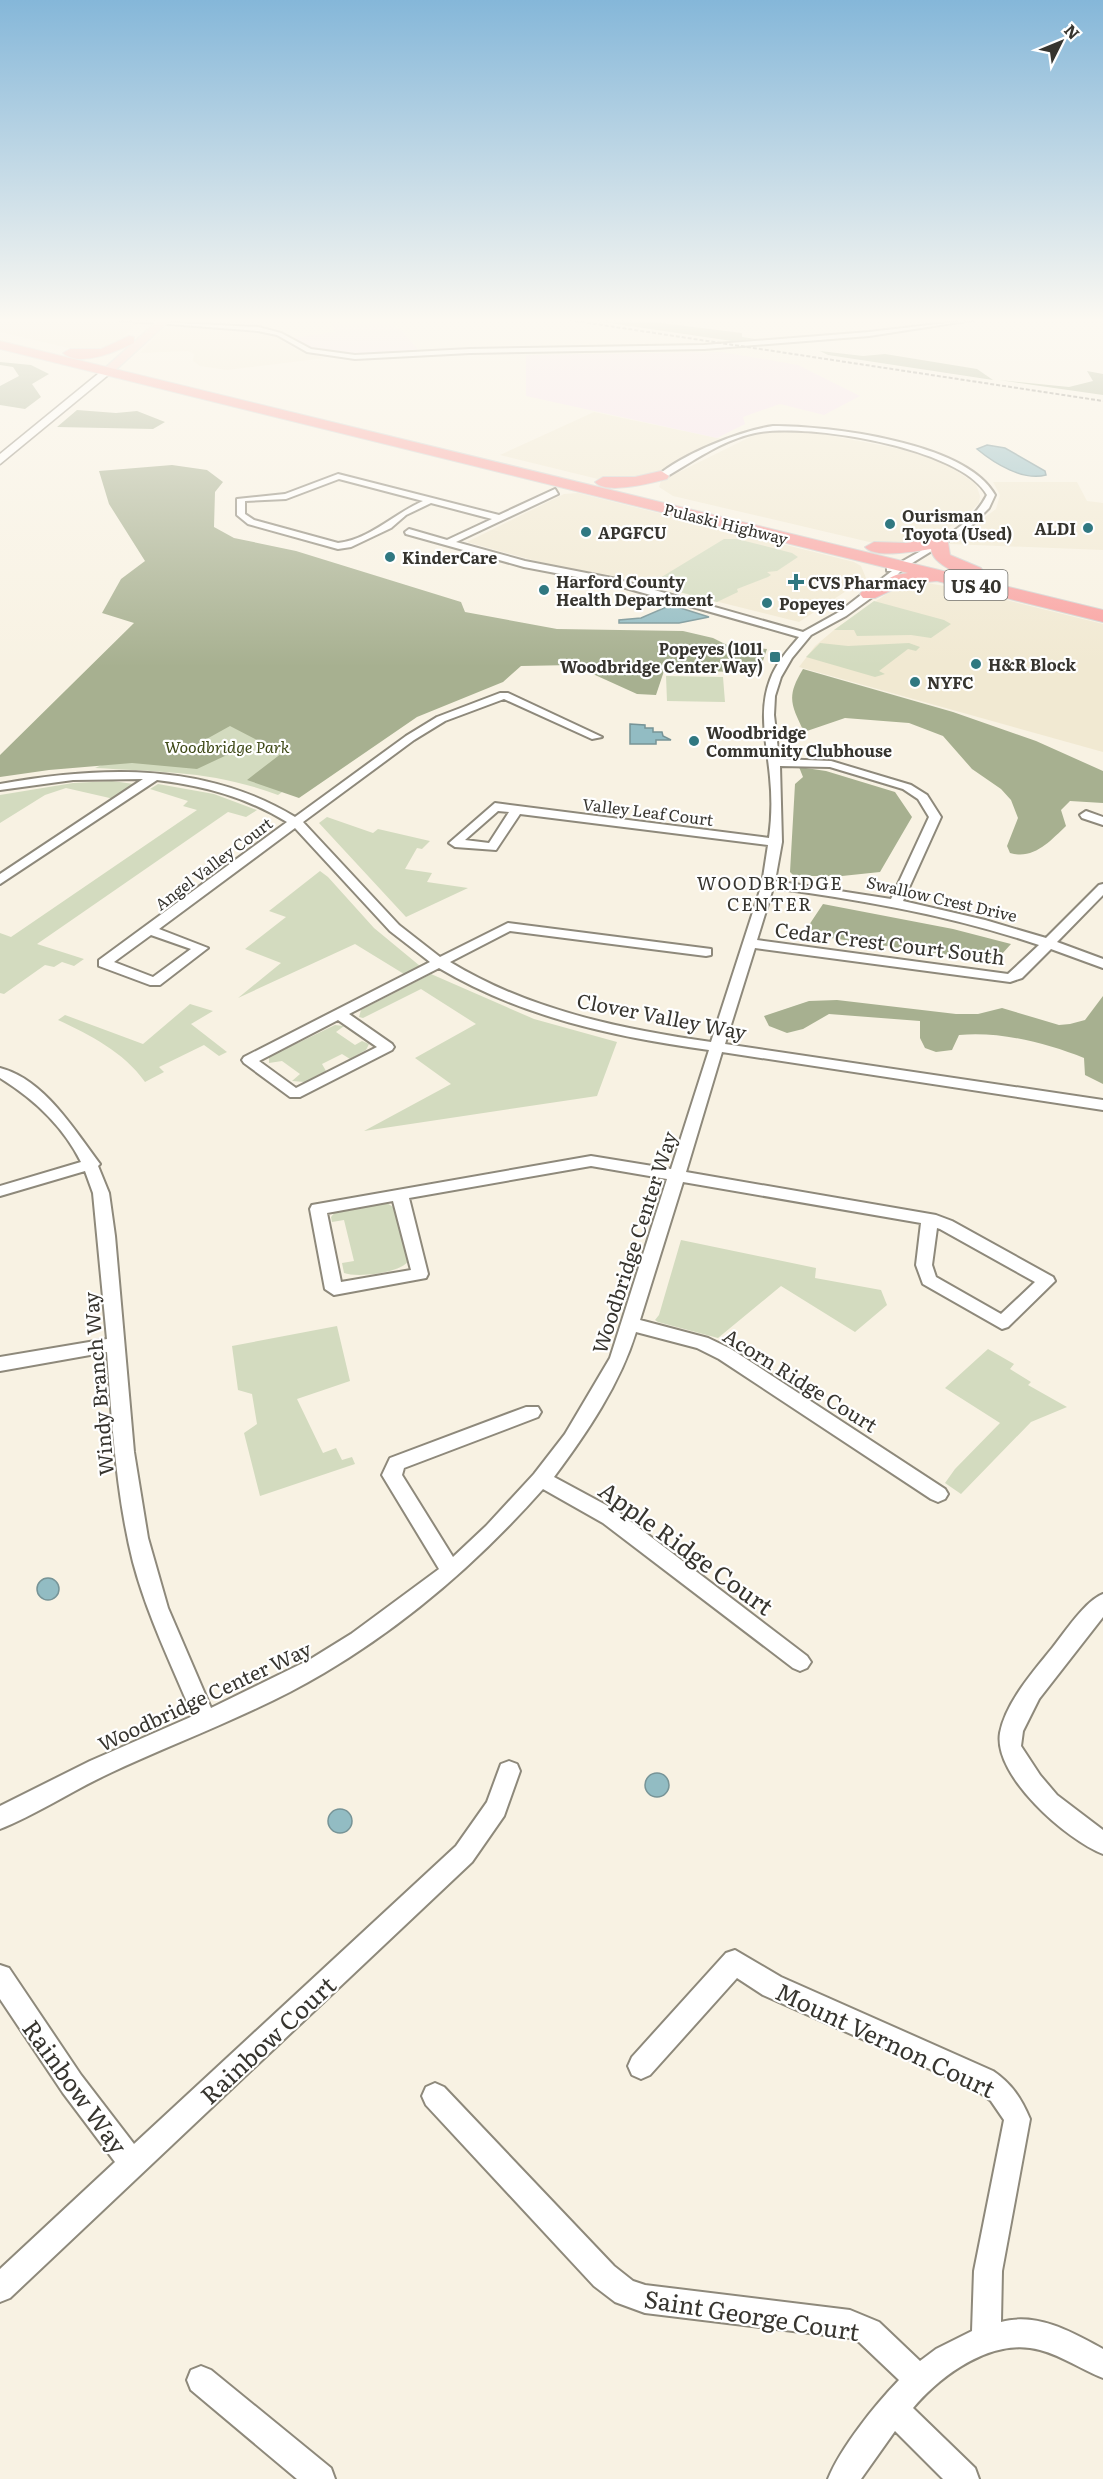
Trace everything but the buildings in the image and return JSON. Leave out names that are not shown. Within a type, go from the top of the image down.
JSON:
[{"type":"highway","name":"Pulaski Highway","points":[[372,436],[839,550],[906,563]]},
{"type":"highway","name":"Pulaski Highway","points":[[397,436],[812,536],[906,563],[1056,600],[1103,616]]},
{"type":"highway","points":[[534,475],[553,484],[555,492],[580,490],[608,493]]},
{"type":"highway","points":[[585,480],[618,483],[661,476]]},
{"type":"highway","points":[[661,476],[655,482],[655,491],[687,505]]},
{"type":"highway","points":[[812,536],[823,535],[886,548],[913,548],[939,542],[940,555],[951,564],[1056,600]]},
{"type":"highway","points":[[839,550],[867,562],[873,569],[873,575],[864,592]]},
{"type":"highway","points":[[864,592],[894,581],[926,577],[1056,600]]},
{"type":"highway","name":"Pulaski Highway","points":[[1056,600],[1103,607]]},
{"type":"main road","points":[[0,460],[29,436]]},
{"type":"street","name":"Woodbridge Center Way","points":[[661,476],[742,436]]},
{"type":"street","name":"Woodbridge Center Way","points":[[0,1818],[98,1768],[206,1721],[316,1667],[358,1640],[451,1571],[493,1532],[541,1479],[572,1439],[619,1359],[719,1047],[748,944],[768,884],[776,842],[777,802],[774,762],[766,716],[769,695],[781,665],[808,633],[826,625],[888,570],[906,563],[975,519],[989,502],[991,495],[987,486],[971,472],[942,458],[850,436]]},
{"type":"street","points":[[431,500],[403,513],[388,526],[348,545],[338,546],[251,522],[241,515],[240,503],[241,499],[291,495],[338,476],[431,500],[499,518]]},
{"type":"street","points":[[447,543],[555,492]]},
{"type":"street","points":[[409,532],[537,567],[609,580],[808,633]]},
{"type":"street","name":"Angel Valley Court","points":[[151,930],[201,948],[155,982],[104,963],[428,725],[504,694],[596,736]]},
{"type":"street","points":[[569,725],[587,724]]},
{"type":"street","points":[[774,762],[831,764],[906,787],[923,797],[935,817],[896,902]]},
{"type":"street","name":"Clover Valley Way","points":[[0,787],[90,776],[153,777],[203,783],[231,790],[257,801],[295,823],[392,927],[439,963],[506,997],[552,1013],[598,1026],[719,1047],[1103,1105]]},
{"type":"street","points":[[0,880],[153,777]]},
{"type":"street","name":"Valley Leaf Court","points":[[517,810],[492,848],[455,843],[495,807],[776,842]]},
{"type":"street","points":[[1086,815],[1103,820]]},
{"type":"street","name":"Swallow Crest Drive","points":[[768,884],[896,902],[961,917],[1050,944],[1103,964]]},
{"type":"street","name":"Cedar Crest Court South","points":[[748,944],[1001,978],[1017,975],[1103,888]]},
{"type":"street","points":[[339,1014],[387,1047],[295,1094],[249,1060],[508,927],[706,952]]},
{"type":"street","name":"Windy Branch Way","points":[[0,1072],[40,1097],[78,1141],[92,1164],[105,1215],[125,1462],[138,1540],[155,1599],[206,1721]]},
{"type":"street","points":[[400,1195],[420,1274],[334,1289],[318,1209],[591,1161],[930,1219],[946,1225],[1047,1281],[1002,1323],[929,1280],[924,1265],[930,1219]]},
{"type":"street","points":[[0,1191],[92,1164]]},
{"type":"street","name":"Acorn Ridge Court","points":[[630,1324],[702,1343],[725,1354],[938,1494]]},
{"type":"street","points":[[0,1364],[115,1344]]},
{"type":"street","points":[[451,1571],[392,1475],[393,1468],[397,1463],[532,1412]]},
{"type":"street","name":"Apple Ridge Court","points":[[541,1479],[610,1517],[800,1662]]},
{"type":"street","points":[[1103,1603],[1022,1705],[1012,1729],[1010,1746],[1035,1789],[1055,1811],[1103,1843]]},
{"type":"street","name":"Rainbow Court","points":[[0,2289],[465,1854],[496,1808],[508,1771]]},
{"type":"street","name":"Mount Vernon Court","points":[[641,2066],[735,1962],[772,1986],[984,2080],[1000,2090],[1010,2103],[1017,2119],[988,2271],[986,2340]]},
{"type":"street","name":"Rainbow Way","points":[[0,1977],[72,2084],[133,2164]]},
{"type":"street","name":"Saint George Court","points":[[435,2096],[604,2276],[625,2292],[645,2299],[850,2325],[869,2332],[919,2379]]},
{"type":"street","points":[[843,2479],[893,2409],[919,2379],[960,2349],[1021,2332],[1064,2343],[1103,2364]]},
{"type":"street","points":[[201,2380],[320,2479]]},
{"type":"street","points":[[893,2409],[964,2479]]},
{"type":"shaded area","points":[[542,436],[706,436],[722,439],[652,476],[606,481],[500,455]]},
{"type":"shaded area","points":[[752,436],[831,436],[900,449],[942,461],[976,484],[980,496],[979,503],[966,516],[928,542],[882,545],[673,496],[659,487],[661,481]]},
{"type":"shaded area","points":[[993,482],[1077,482],[1087,501],[1103,503],[1103,550],[949,544],[996,509],[1000,495]]},
{"type":"shaded area","points":[[578,493],[854,562],[861,566],[866,578],[799,622],[610,575],[550,565],[467,542],[564,494]]},
{"type":"shaded area","points":[[927,583],[962,589],[1103,624],[1103,752],[799,667],[815,646],[834,630],[895,588]]},
{"type":"green space","points":[[172,465],[207,470],[223,482],[215,492],[214,527],[234,538],[296,551],[461,602],[465,612],[557,629],[683,631],[713,638],[729,646],[767,649],[759,672],[664,671],[656,695],[637,694],[573,665],[521,666],[503,682],[417,717],[299,798],[247,780],[282,753],[230,726],[203,741],[229,754],[197,769],[132,763],[0,777],[0,755],[134,623],[102,613],[121,579],[145,561],[109,504],[99,471]]},
{"type":"green space","points":[[724,539],[737,539],[792,553],[798,557],[777,571],[767,572],[771,575],[768,577],[737,589],[738,592],[717,602],[650,584]]},
{"type":"green space","points":[[874,601],[944,620],[951,624],[931,638],[911,635],[857,636],[854,630],[834,630]]},
{"type":"green space","points":[[820,643],[848,646],[909,643],[920,647],[916,651],[908,649],[879,671],[885,674],[875,677],[806,657]]},
{"type":"green space","points":[[803,669],[953,712],[1036,741],[1103,771],[1103,803],[1070,801],[1061,810],[1066,826],[1054,838],[1041,848],[1027,854],[1010,853],[1007,846],[1018,818],[1011,800],[1001,789],[972,769],[943,736],[909,723],[845,718],[804,732],[792,700],[794,687]]},
{"type":"green space","points":[[666,676],[723,677],[725,702],[667,701]]},
{"type":"green space","name":"Woodbridge Park","points":[[228,709],[329,758],[278,795],[255,787],[210,777],[95,768]]},
{"type":"green space","points":[[799,767],[826,771],[895,792],[912,817],[880,872],[842,876],[794,876],[790,872],[795,784],[803,777]]},
{"type":"green space","points":[[112,781],[134,784],[134,787],[114,799],[66,788],[45,795],[0,823],[0,795],[73,783]]},
{"type":"green space","points":[[158,784],[214,794],[257,810],[246,817],[228,812],[37,944],[84,959],[74,966],[62,962],[54,967],[45,965],[4,994],[0,993],[0,933],[11,937],[197,810],[183,806],[188,801],[150,789]]},
{"type":"green space","points":[[327,817],[373,833],[378,829],[430,841],[422,849],[417,848],[405,869],[432,873],[427,882],[468,888],[406,917],[319,823]]},
{"type":"green space","points":[[320,871],[374,928],[420,966],[404,974],[355,944],[238,998],[281,963],[245,949],[286,917],[269,911]]},
{"type":"green space","points":[[823,904],[953,929],[1011,944],[1001,955],[984,960],[803,934]]},
{"type":"green space","points":[[431,974],[534,1019],[617,1042],[597,1096],[364,1131],[451,1084],[415,1058],[476,1024],[421,989],[363,1018],[359,1017],[361,1010]]},
{"type":"green space","points":[[1103,996],[1103,1084],[1085,1075],[1084,1058],[1023,1039],[975,1034],[959,1035],[952,1050],[936,1052],[925,1048],[920,1038],[920,1021],[829,1014],[803,1029],[787,1033],[769,1026],[764,1016],[809,1001],[837,1000],[956,1014],[978,1014],[1002,1008],[1059,1025],[1085,1020]]},
{"type":"green space","points":[[190,1004],[213,1011],[191,1024],[227,1052],[219,1056],[204,1045],[159,1067],[164,1072],[145,1082],[137,1071],[117,1053],[94,1038],[58,1020],[65,1015],[143,1044]]},
{"type":"green space","points":[[335,1025],[344,1026],[336,1032],[355,1045],[362,1041],[369,1044],[366,1050],[350,1059],[342,1054],[322,1064],[326,1071],[305,1082],[292,1081],[300,1074],[282,1061],[269,1063],[269,1057]]},
{"type":"green space","points":[[385,1202],[395,1208],[409,1260],[398,1268],[379,1273],[359,1275],[344,1273],[342,1263],[354,1261],[344,1220],[332,1222],[331,1217],[336,1211]]},
{"type":"green space","points":[[681,1240],[816,1268],[815,1278],[881,1290],[887,1305],[855,1332],[781,1286],[718,1338],[658,1322],[655,1320],[659,1315]]},
{"type":"green space","points":[[337,1326],[350,1381],[297,1399],[323,1453],[336,1448],[342,1460],[352,1457],[355,1464],[260,1496],[244,1433],[257,1424],[252,1394],[238,1390],[232,1346]]},
{"type":"green space","points":[[988,1349],[1014,1364],[1010,1369],[1031,1382],[1028,1385],[1067,1407],[1031,1422],[961,1494],[945,1483],[955,1469],[1000,1423],[945,1388]]},
{"type":"water","points":[[987,445],[1005,448],[1045,471],[1046,475],[1028,476],[1010,470],[977,449]]},
{"type":"water","points":[[671,605],[709,617],[679,623],[619,623],[619,620],[641,618]]},
{"type":"water","points":[[630,724],[653,728],[653,732],[662,732],[663,736],[671,740],[656,740],[656,744],[630,744]]},
{"type":"water","points":[[48,1578],[56,1581],[59,1589],[56,1597],[48,1600],[40,1597],[37,1589],[40,1581]]},
{"type":"water","points":[[657,1773],[665,1777],[669,1785],[665,1793],[657,1797],[649,1793],[645,1785],[649,1777]]},
{"type":"water","points":[[340,1809],[348,1813],[352,1821],[348,1829],[340,1833],[332,1829],[328,1821],[332,1813]]},
{"type":"place","name":"Ourisman Toyota (Used)","points":[[890,524]]},
{"type":"place","name":"ALDI","points":[[1088,528]]},
{"type":"place","name":"APGFCU","points":[[586,532]]},
{"type":"place","name":"KinderCare","points":[[390,557]]},
{"type":"place","name":"CVS Pharmacy","points":[[796,582]]},
{"type":"place","name":"Harford County Health Department","points":[[544,590]]},
{"type":"place","name":"Popeyes","points":[[767,603]]},
{"type":"place","name":"Popeyes (1011 Woodbridge Center Way)","points":[[775,657]]},
{"type":"place","name":"H&R Block","points":[[976,664]]},
{"type":"place","name":"NYFC","points":[[915,682]]},
{"type":"place","name":"Woodbridge Community Clubhouse","points":[[694,741]]},
{"type":"district","name":"WOODBRIDGE CENTER","points":[[770,892]]}]
